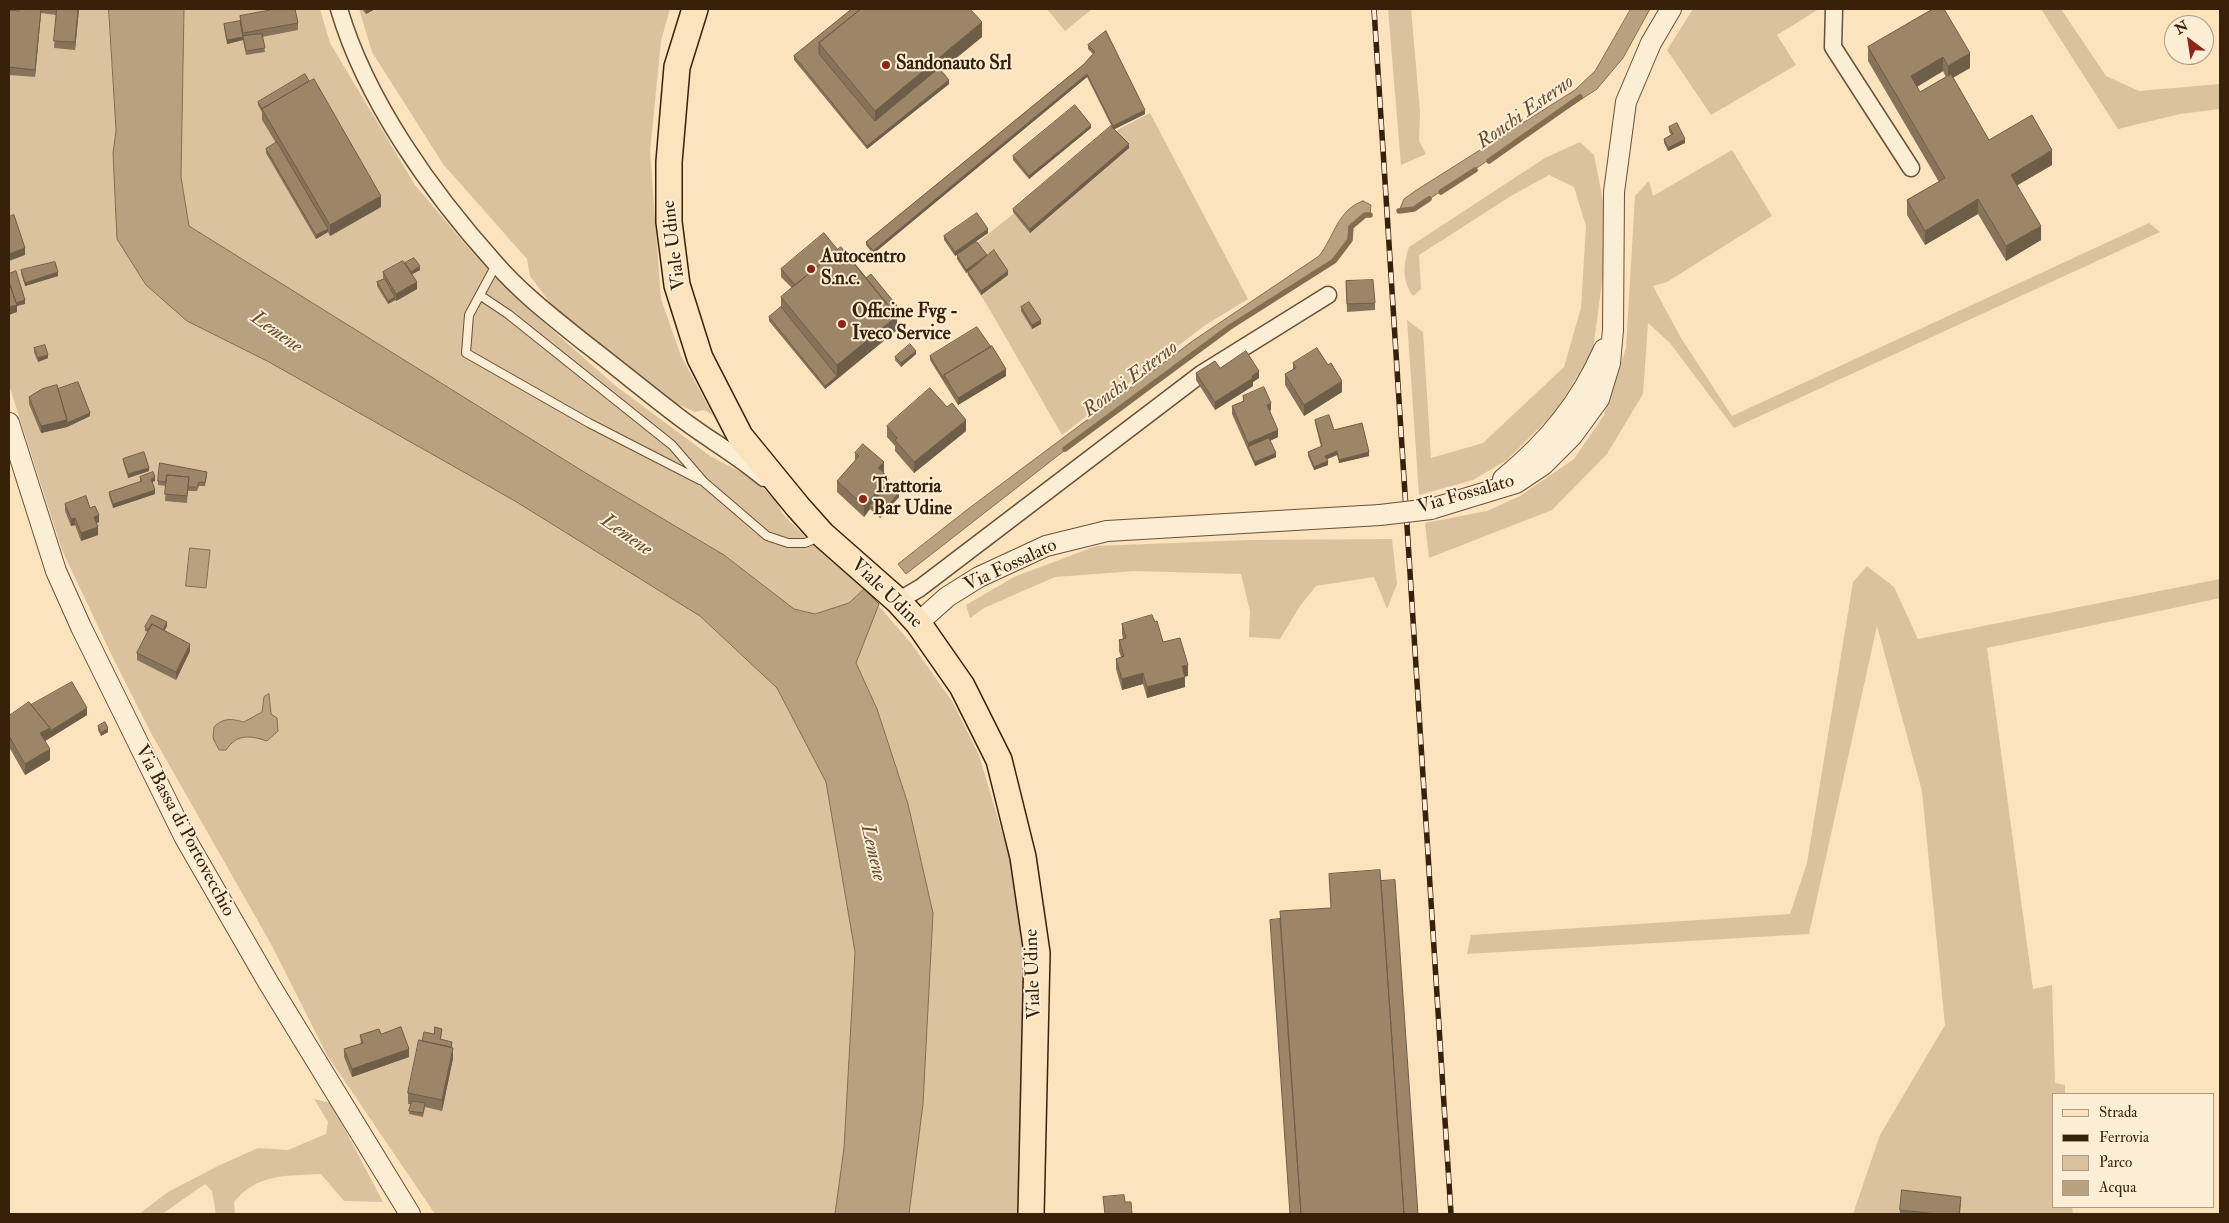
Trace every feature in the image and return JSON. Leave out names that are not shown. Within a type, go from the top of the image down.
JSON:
[{"type":"main road","name":"Viale Udine","points":[[695,9],[677,67],[669,162],[669,222],[678,286],[700,358],[740,436],[798,507],[823,535],[898,601],[918,622],[962,686],[999,760],[1023,857],[1037,952],[1031,1214]]},
{"type":"street","points":[[339,9],[364,74],[394,129],[427,181],[496,265],[547,313],[677,416],[740,458],[798,507]]},
{"type":"street","name":"Via Fossalato","points":[[918,622],[947,597],[979,577],[1046,546],[1107,531],[1380,515],[1431,509],[1484,494],[1523,478],[1543,465],[1572,436],[1599,399],[1610,363],[1614,192],[1626,102],[1652,43],[1671,9]]},
{"type":"street","points":[[1834,9],[1833,47],[1911,168]]},
{"type":"street","points":[[898,601],[935,577],[1201,374],[1328,295]]},
{"type":"street","name":"Via Bassa di Portovecchio","points":[[9,423],[56,571],[113,694],[185,838],[268,982],[410,1214]]},
{"type":"lane","points":[[496,265],[481,296],[469,315],[466,353],[589,423],[704,482]]},
{"type":"lane","points":[[481,296],[508,314],[672,445],[704,482],[767,536],[788,543],[805,543],[823,535]]},
{"type":"green space","points":[[9,9],[320,9],[330,43],[415,185],[477,258],[522,303],[612,383],[710,456],[754,479],[777,502],[782,513],[815,547],[864,589],[911,643],[952,701],[979,755],[1009,856],[1023,937],[1025,972],[1022,1214],[435,1214],[327,1055],[271,944],[151,733],[62,550],[9,385]]},
{"type":"green space","points":[[359,9],[670,9],[661,41],[650,152],[661,299],[681,356],[713,415],[704,410],[695,412],[661,397],[615,356],[554,308],[530,276],[527,259],[443,164],[372,52]]},
{"type":"green space","points":[[1047,9],[1092,9],[1065,31]]},
{"type":"green space","points":[[1388,9],[1411,9],[1420,112],[1419,141],[1426,154],[1401,165]]},
{"type":"green space","points":[[1693,9],[1819,9],[1777,35],[1796,65],[1711,115],[1667,50]]},
{"type":"green space","points":[[2041,9],[2061,9],[2106,76],[2139,91],[2220,84],[2220,109],[2180,114],[2118,129]]},
{"type":"green space","points":[[1150,113],[1248,299],[1204,326],[1062,435],[987,305],[957,259],[1119,129]]},
{"type":"green space","points":[[1580,142],[1594,155],[1603,201],[1603,275],[1593,350],[1555,412],[1507,460],[1473,480],[1419,495],[1407,320],[1423,332],[1431,458],[1483,443],[1564,367],[1581,308],[1586,226],[1574,187],[1549,175],[1511,196],[1419,255],[1421,289],[1413,296],[1405,278],[1409,247],[1545,158]]},
{"type":"green space","points":[[1732,150],[1772,216],[1667,282],[1653,286],[1681,338],[1732,416],[2149,223],[2160,232],[1734,428],[1670,343],[1648,323],[1643,394],[1607,454],[1552,510],[1429,558],[1425,523],[1487,511],[1520,496],[1574,459],[1604,415],[1626,348],[1635,196],[1649,181],[1653,196]]},
{"type":"green space","points":[[1392,539],[1397,584],[1387,609],[1374,577],[1316,586],[1300,606],[1280,639],[1249,637],[1250,611],[1241,574],[1135,571],[1055,577],[984,608],[970,618],[966,605],[1014,577],[1096,546],[1249,540]]},
{"type":"green space","points":[[1867,566],[1894,587],[1918,639],[2220,579],[2220,598],[1987,648],[2033,989],[2052,985],[2055,1083],[2065,1085],[2065,1093],[2052,1093],[2052,1208],[2072,1208],[2073,1214],[1853,1214],[1880,1135],[1945,1025],[1922,791],[1877,626],[1809,934],[1467,954],[1471,935],[1790,914],[1807,863],[1853,582]]},
{"type":"green space","points":[[314,1099],[331,1103],[383,1202],[344,1201],[321,1174],[296,1175],[273,1178],[253,1186],[234,1202],[235,1214],[216,1214],[212,1191],[205,1184],[162,1214],[139,1214],[168,1192],[258,1148],[288,1150],[326,1134],[328,1122]]},
{"type":"water","name":"Lemene","points":[[109,9],[184,9],[181,177],[189,226],[584,472],[724,555],[794,609],[815,614],[849,603],[864,589],[879,604],[856,663],[877,709],[908,804],[933,913],[923,1104],[909,1214],[835,1214],[844,1148],[855,952],[826,782],[777,688],[700,616],[515,501],[269,362],[187,321],[146,285],[117,239],[113,153],[116,131]]},
{"type":"water","points":[[1631,9],[1650,9],[1623,58],[1597,89],[1414,209],[1399,211],[1404,199],[1415,191],[1575,90],[1595,71]]},
{"type":"water","points":[[1363,201],[1371,205],[1370,215],[1365,215],[1351,227],[1350,240],[1334,261],[1230,327],[1069,447],[906,574],[898,564],[968,509],[1194,340],[1319,256],[1342,217],[1348,210]]},
{"type":"water","points":[[190,548],[210,550],[206,588],[186,586]]},
{"type":"water","points":[[269,694],[271,714],[277,718],[278,731],[267,741],[244,737],[235,741],[226,750],[219,750],[213,738],[214,727],[228,720],[244,722],[262,712],[264,697]]},
{"type":"building","points":[[19,9],[41,9],[35,70],[9,67],[9,10],[19,11]]},
{"type":"building","points":[[57,9],[78,9],[75,42],[54,41]]},
{"type":"building","points":[[276,9],[295,9],[298,23],[243,33],[240,16]]},
{"type":"building","points":[[852,9],[861,9],[819,43],[819,54],[875,121],[939,68],[949,80],[867,146],[794,56]]},
{"type":"building","name":"Sandonauto Srl","points":[[861,9],[970,9],[982,22],[875,111],[819,43]]},
{"type":"building","points":[[1933,9],[1944,9],[1970,53],[1948,66],[1943,57],[1911,76],[1920,92],[1951,74],[1989,140],[2032,115],[2052,150],[2011,175],[2041,226],[2006,246],[1978,199],[1925,231],[1907,200],[1945,178],[1868,47]]},
{"type":"building","points":[[240,21],[243,37],[227,40],[224,24]]},
{"type":"building","points":[[1106,31],[1145,110],[1113,126],[1087,74],[873,251],[866,242],[1083,65],[1095,52],[1088,45]]},
{"type":"building","points":[[262,34],[265,48],[246,51],[243,36]]},
{"type":"building","points":[[305,74],[309,81],[262,109],[258,102]]},
{"type":"building","points":[[314,79],[381,196],[330,225],[262,109]]},
{"type":"building","points":[[1075,105],[1091,125],[1029,176],[1013,156]]},
{"type":"building","points":[[1677,123],[1685,139],[1668,148],[1664,139],[1673,134],[1669,127]]},
{"type":"building","points":[[1111,126],[1129,144],[1030,229],[1013,209]]},
{"type":"building","points":[[277,142],[328,229],[316,235],[266,149]]},
{"type":"building","points":[[977,213],[988,229],[955,252],[944,236]]},
{"type":"building","points":[[14,215],[25,248],[9,254],[9,217]]},
{"type":"building","points":[[824,233],[838,250],[795,285],[781,269]]},
{"type":"building","points":[[977,242],[987,255],[966,270],[957,255]]},
{"type":"building","name":"Officine Fvg - Iveco Service","points":[[841,247],[897,316],[837,365],[781,297]]},
{"type":"building","points":[[994,250],[1008,271],[981,291],[968,272]]},
{"type":"building","points":[[846,254],[866,278],[871,274],[898,307],[893,311]]},
{"type":"building","points":[[414,258],[420,266],[411,272],[405,263]]},
{"type":"building","points":[[403,261],[417,282],[396,294],[383,272]]},
{"type":"building","points":[[55,262],[58,272],[25,283],[21,270]]},
{"type":"building","points":[[16,271],[25,300],[16,303],[9,282],[9,274]]},
{"type":"building","points":[[385,279],[395,297],[388,301],[377,282]]},
{"type":"building","points":[[1373,280],[1375,303],[1347,304],[1346,281]]},
{"type":"building","points":[[9,282],[17,305],[9,307]]},
{"type":"building","points":[[1029,302],[1041,320],[1032,325],[1021,307]]},
{"type":"building","points":[[781,307],[837,376],[825,386],[769,317]]},
{"type":"building","points":[[977,327],[991,347],[944,375],[944,379],[930,356]]},
{"type":"building","points":[[910,344],[916,351],[901,363],[895,357]]},
{"type":"building","points":[[45,345],[48,355],[38,358],[34,348]]},
{"type":"building","points":[[992,346],[1006,369],[958,398],[944,375]]},
{"type":"building","points":[[1317,348],[1328,365],[1331,363],[1342,381],[1304,405],[1285,374],[1296,368],[1293,363]]},
{"type":"building","points":[[1246,351],[1259,371],[1252,376],[1253,378],[1215,402],[1196,373],[1215,361],[1220,368]]},
{"type":"building","points":[[78,382],[90,413],[67,423],[58,389]]},
{"type":"building","points":[[57,385],[67,420],[41,426],[29,397],[42,389]]},
{"type":"building","points":[[1264,387],[1271,403],[1267,405],[1278,430],[1248,443],[1232,406],[1244,401],[1243,396]]},
{"type":"building","points":[[930,388],[947,407],[952,403],[966,420],[914,462],[895,440],[897,438],[887,426]]},
{"type":"building","points":[[1329,415],[1334,430],[1362,423],[1369,452],[1339,460],[1337,451],[1325,456],[1328,461],[1314,467],[1308,452],[1322,446],[1315,420]]},
{"type":"building","points":[[1269,438],[1276,453],[1255,462],[1248,447]]},
{"type":"building","points":[[863,444],[884,462],[878,468],[889,478],[864,506],[837,481],[859,456],[855,453]]},
{"type":"building","points":[[144,452],[149,468],[128,474],[123,459]]},
{"type":"building","points":[[160,463],[207,472],[205,483],[199,482],[197,487],[188,487],[189,477],[167,475],[166,482],[158,481]]},
{"type":"building","points":[[153,472],[155,477],[151,479],[155,490],[113,504],[109,492],[142,481],[140,477]]},
{"type":"building","points":[[167,475],[189,477],[187,496],[165,494]]},
{"type":"building","points":[[889,485],[899,493],[880,514],[870,506]]},
{"type":"building","points":[[86,496],[90,508],[95,506],[99,515],[94,517],[98,527],[81,533],[75,518],[71,519],[65,504]]},
{"type":"building","points":[[152,615],[167,622],[163,630],[152,624],[149,630],[145,627]]},
{"type":"building","points":[[1152,615],[1155,622],[1157,621],[1163,642],[1180,638],[1188,665],[1182,666],[1185,677],[1147,687],[1143,673],[1122,679],[1116,659],[1124,656],[1119,640],[1126,638],[1122,624]]},
{"type":"building","points":[[152,624],[190,644],[176,672],[137,653]]},
{"type":"building","points":[[72,682],[87,708],[50,731],[50,728],[31,705]]},
{"type":"building","points":[[29,702],[50,728],[40,733],[50,749],[25,764],[9,736],[9,716]]},
{"type":"building","points":[[105,722],[108,728],[101,733],[98,726]]},
{"type":"building","points":[[1380,870],[1404,1214],[1301,1214],[1280,911],[1331,908],[1329,874]]},
{"type":"building","points":[[1395,880],[1418,1214],[1404,1214],[1381,881]]},
{"type":"building","points":[[1280,919],[1301,1214],[1290,1214],[1270,920]]},
{"type":"building","points":[[401,1027],[409,1049],[352,1069],[344,1049],[363,1043],[360,1035],[379,1029],[381,1034]]},
{"type":"building","points":[[435,1027],[442,1029],[440,1039],[452,1042],[451,1047],[422,1041],[424,1032],[434,1034]]},
{"type":"building","points":[[419,1040],[453,1048],[442,1100],[408,1093]]},
{"type":"building","points":[[412,1101],[425,1103],[423,1113],[409,1111]]},
{"type":"building","points":[[1902,1190],[1961,1197],[1959,1214],[1900,1210]]},
{"type":"building","points":[[1124,1195],[1125,1202],[1131,1202],[1132,1214],[1105,1214],[1103,1197]]},
{"type":"waterway","name":"Ronchi Esterno","points":[[1489,161],[1580,97]]},
{"type":"waterway","name":"Ronchi Esterno","points":[[1441,192],[1475,170]]},
{"type":"waterway","name":"Ronchi Esterno","points":[[1399,211],[1414,209],[1429,199]]},
{"type":"waterway","name":"Ronchi Esterno","points":[[1065,449],[1230,327],[1334,261],[1350,240],[1351,227],[1365,215],[1370,215]]},
{"type":"railway","points":[[1374,9],[1451,1214]]},
{"type":"place","name":"Sandonauto Srl","points":[[886,65]]},
{"type":"place","name":"Autocentro S.n.c.","points":[[811,269]]},
{"type":"place","name":"Officine Fvg - Iveco Service","points":[[842,324]]},
{"type":"place","name":"Trattoria Bar Udine","points":[[863,499]]}]
